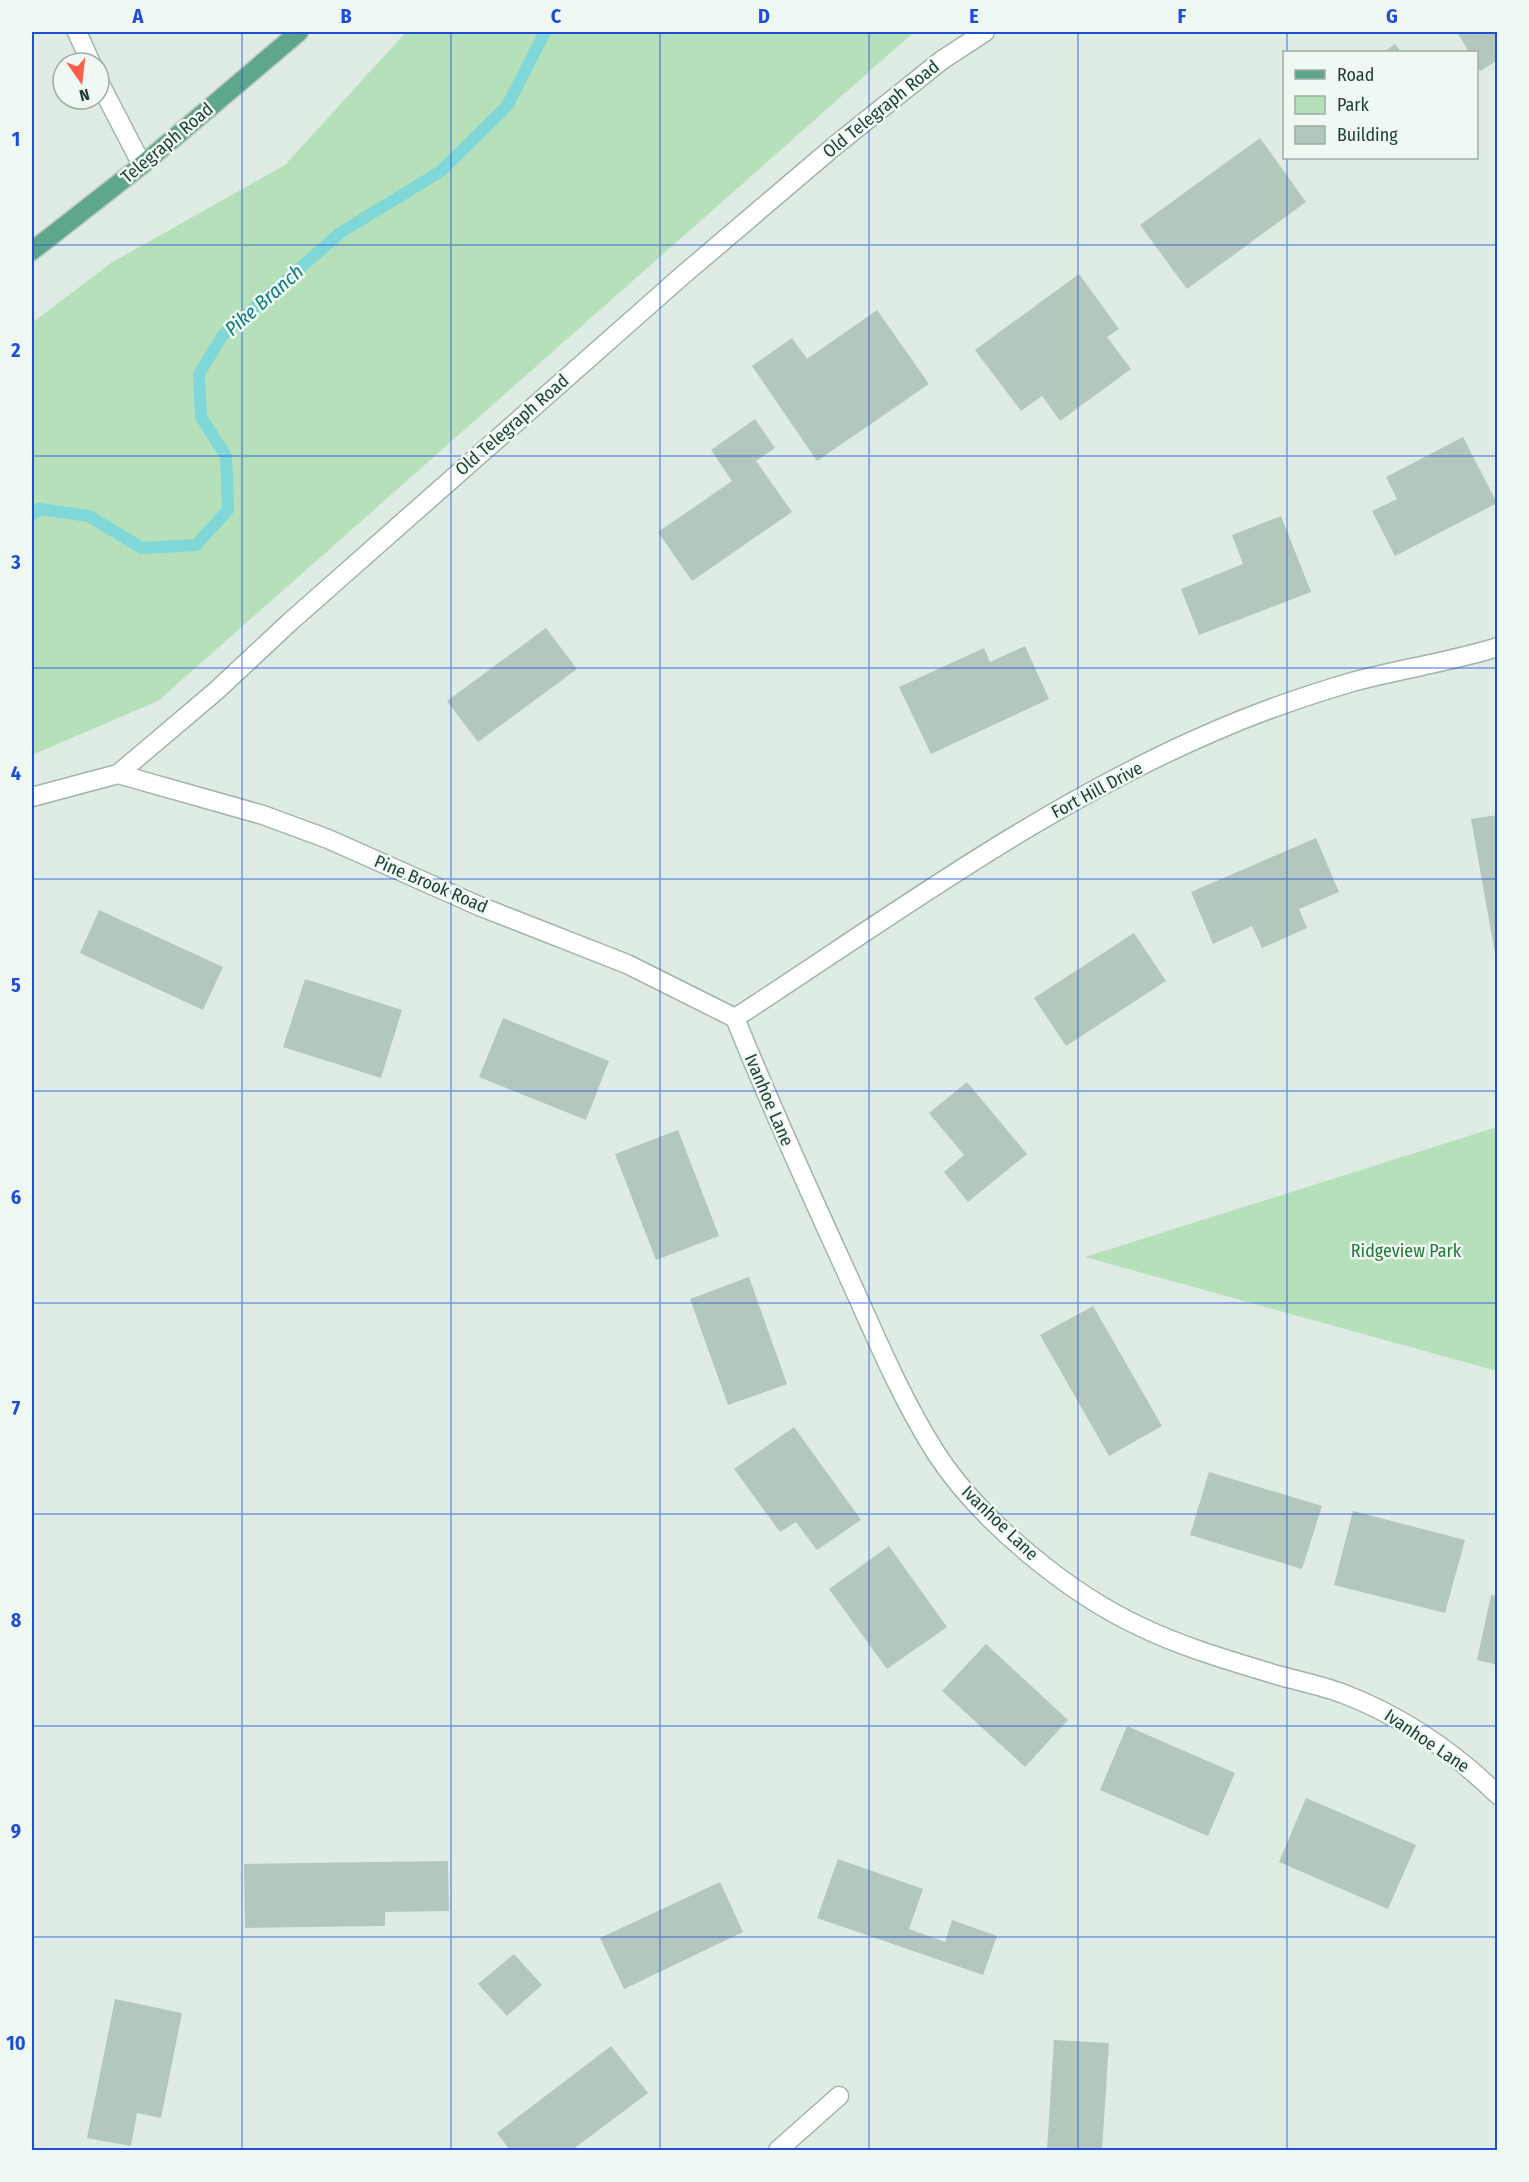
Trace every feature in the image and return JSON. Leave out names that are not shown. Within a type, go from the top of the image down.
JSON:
[{"type":"main road","name":"Telegraph Road","points":[[32,251],[142,165],[299,32]]},
{"type":"street","points":[[77,32],[86,51]]},
{"type":"street","name":"Old Telegraph Road","points":[[32,797],[118,774],[216,691],[291,621],[683,275],[837,144],[942,60],[985,32]]},
{"type":"street","points":[[111,105],[142,165]]},
{"type":"street","name":"Fort Hill Drive","points":[[735,1018],[916,896],[1109,781],[1216,731],[1352,682],[1497,647]]},
{"type":"street","name":"Pine Brook Road","points":[[118,774],[263,814],[328,839],[479,906],[627,964],[735,1018]]},
{"type":"street","name":"Ivanhoe Lane","points":[[735,1018],[783,1135],[903,1396],[937,1454],[992,1519],[1056,1575],[1097,1603],[1140,1626],[1206,1654],[1341,1693],[1379,1709],[1451,1754],[1497,1794]]},
{"type":"street","points":[[778,2151],[839,2096]]},
{"type":"green space","points":[[406,32],[914,32],[158,701],[32,755],[32,323],[111,263],[285,165]]},
{"type":"green space","name":"Ridgeview Park","points":[[1497,1127],[1497,1371],[1085,1257]]},
{"type":"building","points":[[1457,32],[1498,32],[1498,60],[1480,71],[1478,51],[1468,51]]},
{"type":"building","points":[[1395,44],[1400,51],[1385,51]]},
{"type":"building","points":[[1260,138],[1306,202],[1187,289],[1140,225]]},
{"type":"building","points":[[1079,274],[1119,329],[1107,337],[1131,369],[1060,421],[1042,396],[1021,411],[975,350]]},
{"type":"building","points":[[877,310],[929,384],[817,461],[752,366],[792,338],[807,359]]},
{"type":"building","points":[[755,419],[775,448],[756,461],[792,512],[692,581],[658,532],[732,481],[711,450]]},
{"type":"building","points":[[1463,437],[1497,503],[1395,556],[1372,511],[1397,499],[1386,477]]},
{"type":"building","points":[[1281,516],[1311,592],[1199,635],[1181,589],[1243,564],[1232,535]]},
{"type":"building","points":[[546,628],[577,669],[478,742],[447,701]]},
{"type":"building","points":[[1025,646],[1049,699],[931,754],[899,687],[984,648],[990,662]]},
{"type":"building","points":[[1498,815],[1498,959],[1496,959],[1471,819]]},
{"type":"building","points":[[1316,838],[1339,892],[1299,909],[1307,928],[1262,948],[1252,926],[1213,944],[1191,892]]},
{"type":"building","points":[[99,910],[223,967],[203,1010],[80,953]]},
{"type":"building","points":[[1134,933],[1166,981],[1066,1046],[1034,998]]},
{"type":"building","points":[[305,979],[402,1010],[381,1078],[283,1047]]},
{"type":"building","points":[[503,1018],[609,1061],[586,1120],[479,1077]]},
{"type":"building","points":[[967,1082],[1027,1154],[968,1202],[944,1172],[964,1155],[929,1113]]},
{"type":"building","points":[[678,1130],[719,1236],[656,1260],[615,1154]]},
{"type":"building","points":[[749,1277],[787,1384],[728,1405],[690,1299]]},
{"type":"building","points":[[1093,1306],[1162,1426],[1109,1456],[1040,1335]]},
{"type":"building","points":[[794,1427],[861,1520],[817,1550],[796,1522],[780,1532],[734,1469]]},
{"type":"building","points":[[1209,1472],[1322,1506],[1302,1569],[1190,1535]]},
{"type":"building","points":[[1353,1511],[1465,1540],[1445,1613],[1334,1585]]},
{"type":"building","points":[[889,1546],[947,1627],[887,1669],[829,1589]]},
{"type":"building","points":[[1491,1595],[1498,1596],[1498,1665],[1477,1660]]},
{"type":"building","points":[[986,1644],[1068,1720],[1025,1767],[942,1691]]},
{"type":"building","points":[[1127,1726],[1235,1773],[1208,1836],[1100,1790]]},
{"type":"building","points":[[1306,1798],[1416,1845],[1388,1909],[1279,1862]]},
{"type":"building","points":[[838,1859],[923,1889],[909,1929],[945,1942],[952,1920],[997,1936],[983,1975],[817,1918]]},
{"type":"building","points":[[448,1861],[449,1911],[385,1912],[385,1926],[245,1928],[244,1864]]},
{"type":"building","points":[[720,1882],[743,1932],[624,1989],[600,1938]]},
{"type":"building","points":[[514,1954],[542,1985],[507,2016],[478,1984]]},
{"type":"building","points":[[115,1999],[182,2013],[161,2118],[137,2113],[131,2146],[87,2138]]},
{"type":"building","points":[[1054,2040],[1109,2043],[1102,2150],[1047,2150]]},
{"type":"building","points":[[611,2046],[648,2093],[572,2150],[510,2150],[497,2133]]},
{"type":"waterway","name":"Pike Branch","points":[[32,515],[39,509],[89,516],[142,548],[196,545],[228,510],[226,456],[201,417],[199,374],[222,336],[340,233],[441,171],[507,106],[545,32]]}]
